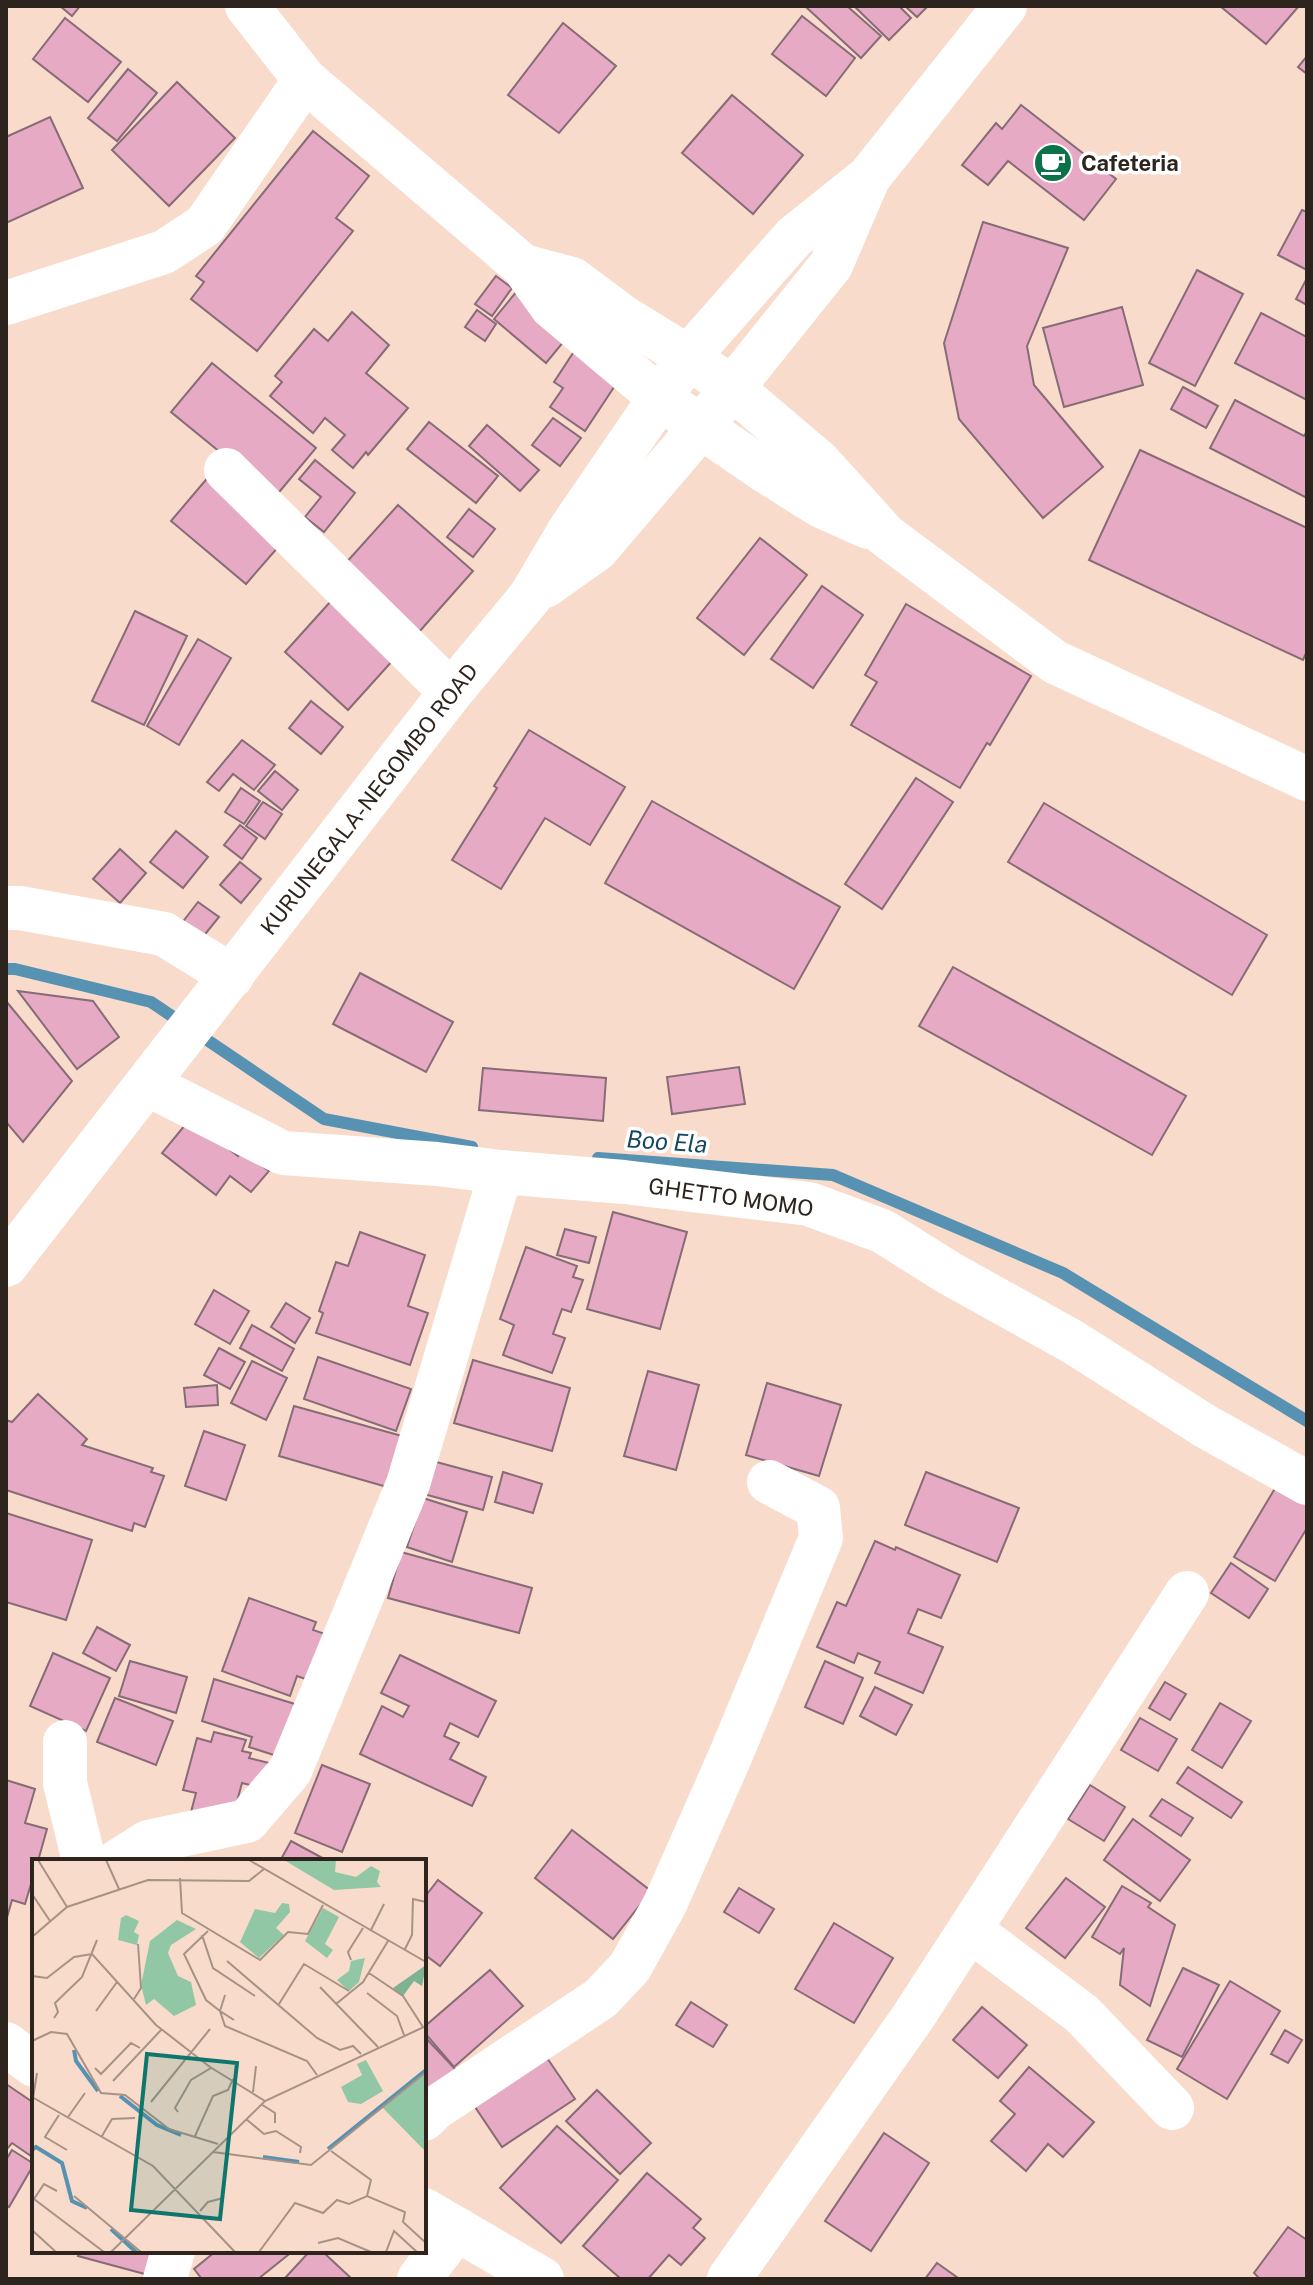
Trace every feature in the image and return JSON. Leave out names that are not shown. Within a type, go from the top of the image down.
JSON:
[{"type":"street","points":[[247,6],[305,80],[523,266],[552,307],[681,412],[767,472],[821,506],[885,535]]},
{"type":"street","points":[[710,373],[831,265],[869,177],[1005,6]]},
{"type":"street","points":[[6,303],[164,252],[205,225],[305,80]]},
{"type":"street","points":[[523,266],[572,279],[623,317],[710,373],[819,462],[885,535],[1055,662],[1307,779]]},
{"type":"street","name":"KURUNEGALA-NEGOMBO ROAD","points":[[147,1084],[451,692],[530,597],[571,528],[681,412],[710,373]]},
{"type":"street","points":[[226,470],[451,692]]},
{"type":"street","points":[[6,908],[164,934],[221,990]]},
{"type":"street","points":[[6,1265],[147,1084]]},
{"type":"street","name":"GHETTO MOMO","points":[[147,1084],[283,1153],[624,1182],[809,1204],[882,1231],[949,1273],[1073,1342],[1205,1426],[1307,1483]]},
{"type":"street","points":[[121,1859],[148,1842],[247,1821],[290,1771],[408,1484],[501,1172]]},
{"type":"street","points":[[426,2117],[601,1998],[630,1967],[665,1904],[821,1538],[818,1508],[769,1482]]},
{"type":"street","points":[[729,2279],[913,2017],[1187,1593]]},
{"type":"street","points":[[65,1742],[65,1783],[84,1859]]},
{"type":"street","points":[[970,1930],[1082,2014],[1172,2108]]},
{"type":"street","points":[[419,2279],[440,2220],[542,2279]]},
{"type":"street","points":[[165,2279],[172,2253]]},
{"type":"building","points":[[60,6],[80,6],[72,16]]},
{"type":"building","points":[[847,6],[881,36],[861,58],[807,8]]},
{"type":"building","points":[[854,6],[899,6],[911,18],[889,40]]},
{"type":"building","points":[[905,6],[928,6],[917,17]]},
{"type":"building","points":[[1220,6],[1299,6],[1266,44]]},
{"type":"building","points":[[802,16],[855,58],[826,96],[772,54]]},
{"type":"building","points":[[65,18],[121,62],[88,102],[33,59]]},
{"type":"building","points":[[563,23],[616,66],[559,133],[508,95]]},
{"type":"building","points":[[1307,56],[1307,74],[1298,67]]},
{"type":"building","points":[[128,69],[157,93],[117,141],[88,118]]},
{"type":"building","points":[[177,82],[235,138],[169,206],[112,150]]},
{"type":"building","points":[[732,95],[803,155],[753,214],[682,153]]},
{"type":"building","name":"Cafeteria","points":[[1021,105],[1116,179],[1084,220],[1008,161],[988,185],[962,165],[996,123],[1002,129]]},
{"type":"building","points":[[50,117],[83,188],[6,223],[6,137]]},
{"type":"building","points":[[313,131],[369,176],[336,218],[353,231],[257,351],[191,299],[204,282],[196,276]]},
{"type":"building","points":[[1302,210],[1307,212],[1307,270],[1278,255]]},
{"type":"building","points":[[983,222],[1068,248],[1027,346],[1034,385],[1103,467],[1043,518],[959,419],[944,343]]},
{"type":"building","points":[[1197,270],[1243,294],[1195,386],[1149,363]]},
{"type":"building","points":[[496,276],[512,288],[492,316],[475,304]]},
{"type":"building","points":[[1307,278],[1307,305],[1296,299]]},
{"type":"building","points":[[517,291],[570,334],[546,363],[494,319]]},
{"type":"building","points":[[1122,307],[1143,385],[1064,407],[1043,328]]},
{"type":"building","points":[[477,310],[496,324],[485,341],[465,327]]},
{"type":"building","points":[[352,312],[389,345],[366,373],[408,408],[353,468],[332,450],[345,435],[325,418],[313,433],[270,396],[282,382],[275,376],[314,329],[328,341]]},
{"type":"building","points":[[1261,313],[1307,337],[1307,400],[1235,363]]},
{"type":"building","points":[[577,347],[620,378],[585,431],[550,407],[563,388],[554,382]]},
{"type":"building","points":[[212,363],[316,448],[275,497],[171,412]]},
{"type":"building","points":[[1183,387],[1218,406],[1206,428],[1171,409]]},
{"type":"building","points":[[1235,400],[1304,436],[1307,431],[1307,498],[1210,448]]},
{"type":"building","points":[[553,418],[581,438],[560,466],[532,445]]},
{"type":"building","points":[[429,422],[498,476],[476,503],[407,449]]},
{"type":"building","points":[[487,425],[539,470],[520,491],[469,446]]},
{"type":"building","points":[[1140,450],[1307,528],[1307,651],[1303,660],[1089,560]]},
{"type":"building","points":[[315,460],[355,493],[324,532],[305,517],[321,497],[299,479]]},
{"type":"building","points":[[210,475],[286,538],[246,584],[171,521]]},
{"type":"building","points":[[398,505],[473,571],[419,632],[344,565]]},
{"type":"building","points":[[469,509],[495,529],[473,557],[447,537]]},
{"type":"building","points":[[760,538],[807,575],[744,655],[697,618]]},
{"type":"building","points":[[822,586],[863,615],[813,688],[771,659]]},
{"type":"building","points":[[331,601],[394,659],[348,710],[285,652]]},
{"type":"building","points":[[906,604],[1031,676],[960,788],[851,725],[877,682],[865,675]]},
{"type":"building","points":[[135,611],[187,636],[144,725],[92,701]]},
{"type":"building","points":[[198,639],[231,658],[179,745],[147,726]]},
{"type":"building","points":[[311,701],[343,727],[321,754],[289,728]]},
{"type":"building","points":[[529,730],[625,787],[590,845],[545,818],[501,889],[452,860]]},
{"type":"building","points":[[242,740],[275,765],[254,790],[233,774],[219,791],[207,782]]},
{"type":"building","points":[[275,771],[298,790],[282,810],[258,791]]},
{"type":"building","points":[[916,778],[953,802],[882,909],[845,884]]},
{"type":"building","points":[[241,788],[260,801],[244,824],[225,812]]},
{"type":"building","points":[[652,801],[840,907],[794,989],[605,883]]},
{"type":"building","points":[[263,802],[282,814],[265,839],[246,826]]},
{"type":"building","points":[[1044,803],[1267,935],[1232,995],[1008,862]]},
{"type":"building","points":[[240,825],[257,838],[242,859],[224,845]]},
{"type":"building","points":[[176,831],[208,857],[183,888],[150,862]]},
{"type":"building","points":[[120,849],[146,873],[120,903],[93,879]]},
{"type":"building","points":[[240,862],[261,879],[241,903],[220,885]]},
{"type":"building","points":[[198,902],[219,917],[198,943],[178,928]]},
{"type":"building","points":[[953,967],[1186,1096],[1152,1155],[919,1026]]},
{"type":"building","points":[[360,973],[453,1022],[426,1072],[333,1024]]},
{"type":"building","points":[[18,991],[93,1001],[119,1037],[77,1069]]},
{"type":"building","points":[[6,1001],[72,1081],[23,1142],[6,1122]]},
{"type":"building","points":[[739,1067],[745,1104],[672,1114],[667,1077]]},
{"type":"building","points":[[483,1068],[606,1078],[603,1121],[479,1110]]},
{"type":"building","points":[[190,1119],[238,1156],[242,1151],[269,1171],[251,1192],[230,1176],[216,1195],[162,1153]]},
{"type":"building","points":[[613,1212],[687,1232],[660,1329],[587,1309]]},
{"type":"building","points":[[565,1229],[596,1237],[589,1263],[557,1255]]},
{"type":"building","points":[[360,1232],[425,1255],[408,1306],[428,1313],[410,1365],[316,1333],[323,1313],[319,1311],[336,1262],[348,1266]]},
{"type":"building","points":[[526,1247],[577,1266],[573,1277],[583,1280],[571,1312],[562,1309],[553,1334],[565,1338],[552,1373],[503,1355],[514,1325],[500,1319]]},
{"type":"building","points":[[214,1290],[249,1311],[230,1344],[195,1324]]},
{"type":"building","points":[[286,1303],[310,1318],[295,1343],[271,1327]]},
{"type":"building","points":[[252,1325],[294,1349],[282,1371],[240,1348]]},
{"type":"building","points":[[219,1348],[245,1362],[230,1389],[204,1375]]},
{"type":"building","points":[[318,1357],[411,1389],[396,1431],[304,1399]]},
{"type":"building","points":[[473,1360],[570,1388],[552,1451],[454,1423]]},
{"type":"building","points":[[252,1361],[287,1378],[266,1420],[231,1403]]},
{"type":"building","points":[[648,1371],[699,1385],[676,1470],[624,1456]]},
{"type":"building","points":[[767,1383],[841,1405],[819,1476],[746,1455]]},
{"type":"building","points":[[217,1385],[218,1405],[186,1407],[184,1388]]},
{"type":"building","points":[[38,1394],[87,1439],[82,1445],[153,1468],[151,1472],[164,1476],[145,1527],[134,1523],[132,1531],[6,1490],[6,1420],[12,1422]]},
{"type":"building","points":[[294,1406],[402,1436],[387,1487],[279,1456]]},
{"type":"building","points":[[204,1431],[245,1445],[226,1500],[185,1486]]},
{"type":"building","points":[[429,1460],[492,1477],[483,1510],[420,1493]]},
{"type":"building","points":[[503,1472],[542,1484],[533,1513],[495,1502]]},
{"type":"building","points":[[926,1472],[1019,1508],[997,1562],[905,1525]]},
{"type":"building","points":[[1280,1480],[1307,1496],[1307,1528],[1275,1581],[1234,1557]]},
{"type":"building","points":[[423,1498],[467,1512],[452,1562],[407,1547]]},
{"type":"building","points":[[6,1513],[92,1540],[66,1620],[6,1602]]},
{"type":"building","points":[[875,1541],[960,1575],[941,1618],[918,1609],[908,1633],[943,1647],[923,1693],[875,1673],[880,1662],[858,1653],[854,1663],[817,1647],[837,1602],[846,1606]]},
{"type":"building","points":[[401,1552],[532,1588],[519,1633],[388,1598]]},
{"type":"building","points":[[1231,1563],[1268,1589],[1249,1618],[1211,1593]]},
{"type":"building","points":[[249,1598],[316,1622],[313,1630],[331,1636],[314,1682],[297,1676],[290,1696],[222,1671]]},
{"type":"building","points":[[97,1627],[130,1645],[116,1671],[83,1653]]},
{"type":"building","points":[[53,1653],[110,1678],[86,1731],[30,1706]]},
{"type":"building","points":[[400,1655],[496,1701],[478,1737],[450,1723],[444,1736],[459,1743],[450,1759],[486,1777],[472,1806],[360,1754],[382,1706],[403,1717],[409,1706],[381,1693]]},
{"type":"building","points":[[130,1661],[187,1677],[176,1713],[119,1696]]},
{"type":"building","points":[[825,1661],[863,1678],[843,1724],[805,1707]]},
{"type":"building","points":[[214,1679],[298,1705],[280,1757],[249,1747],[252,1737],[202,1721]]},
{"type":"building","points":[[1165,1682],[1186,1694],[1170,1720],[1149,1708]]},
{"type":"building","points":[[875,1687],[912,1705],[896,1735],[860,1716]]},
{"type":"building","points":[[115,1698],[173,1721],[156,1765],[97,1742]]},
{"type":"building","points":[[1220,1703],[1251,1721],[1222,1768],[1192,1750]]},
{"type":"building","points":[[1140,1718],[1177,1739],[1158,1771],[1121,1750]]},
{"type":"building","points":[[214,1732],[246,1740],[242,1751],[251,1753],[249,1758],[277,1765],[270,1790],[242,1783],[236,1805],[191,1812],[196,1793],[183,1790],[197,1738],[211,1742]]},
{"type":"building","points":[[322,1765],[370,1784],[342,1852],[295,1833]]},
{"type":"building","points":[[1188,1767],[1242,1802],[1231,1818],[1177,1783]]},
{"type":"building","points":[[6,1780],[35,1789],[25,1823],[47,1829],[39,1859],[32,1859],[32,1881],[25,1904],[12,1900],[6,1921]]},
{"type":"building","points":[[1090,1785],[1125,1807],[1104,1841],[1068,1819]]},
{"type":"building","points":[[1162,1799],[1193,1818],[1181,1836],[1150,1816]]},
{"type":"building","points":[[1133,1819],[1190,1860],[1160,1901],[1104,1860]]},
{"type":"building","points":[[572,1830],[651,1891],[613,1939],[535,1878]]},
{"type":"building","points":[[291,1841],[324,1859],[281,1859]]},
{"type":"building","points":[[1066,1878],[1105,1907],[1065,1958],[1026,1928]]},
{"type":"building","points":[[438,1880],[482,1913],[440,1966],[426,1956],[426,1895]]},
{"type":"building","points":[[1122,1886],[1151,1903],[1148,1907],[1175,1925],[1150,2006],[1120,1985],[1124,1948],[1120,1954],[1092,1937]]},
{"type":"building","points":[[739,1888],[774,1909],[759,1933],[724,1912]]},
{"type":"building","points":[[834,1923],[893,1958],[854,2023],[795,1989]]},
{"type":"building","points":[[1183,1968],[1219,1985],[1182,2057],[1147,2040]]},
{"type":"building","points":[[490,1970],[523,2006],[454,2067],[426,2034],[426,2025]]},
{"type":"building","points":[[1230,1981],[1280,2011],[1227,2099],[1177,2069]]},
{"type":"building","points":[[691,2002],[727,2025],[713,2047],[676,2025]]},
{"type":"building","points":[[982,2007],[1027,2045],[998,2078],[953,2040]]},
{"type":"building","points":[[1285,2030],[1302,2040],[1288,2063],[1271,2054]]},
{"type":"building","points":[[426,2038],[457,2071],[426,2090]]},
{"type":"building","points":[[543,2052],[575,2099],[502,2147],[471,2101]]},
{"type":"building","points":[[1029,2067],[1094,2122],[1063,2157],[1048,2144],[1026,2171],[991,2141],[1015,2114],[1000,2101]]},
{"type":"building","points":[[6,2084],[32,2102],[32,2157],[12,2143],[6,2150]]},
{"type":"building","points":[[597,2090],[651,2143],[620,2174],[566,2121]]},
{"type":"building","points":[[557,2126],[618,2180],[561,2243],[500,2188]]},
{"type":"building","points":[[884,2133],[929,2163],[871,2251],[825,2221]]},
{"type":"building","points":[[12,2150],[32,2163],[9,2207],[6,2205],[6,2160]]},
{"type":"building","points":[[647,2173],[701,2219],[693,2228],[705,2238],[681,2265],[669,2255],[648,2279],[621,2279],[583,2246]]},
{"type":"building","points":[[1288,2227],[1307,2240],[1307,2279],[1260,2279],[1254,2273]]},
{"type":"building","points":[[79,2253],[158,2253],[152,2276],[78,2256]]},
{"type":"building","points":[[214,2253],[290,2253],[258,2279],[202,2279],[194,2269]]},
{"type":"building","points":[[308,2253],[324,2253],[352,2279],[284,2279]]},
{"type":"building","points":[[937,2263],[958,2278],[925,2279]]},
{"type":"waterway","name":"Boo Ela","points":[[6,969],[151,1002],[324,1119],[472,1147]]},
{"type":"waterway","name":"Boo Ela","points":[[598,1158],[833,1175],[1063,1273],[1307,1421]]},
{"type":"place","name":"Cafeteria","points":[[1053,163]]}]
